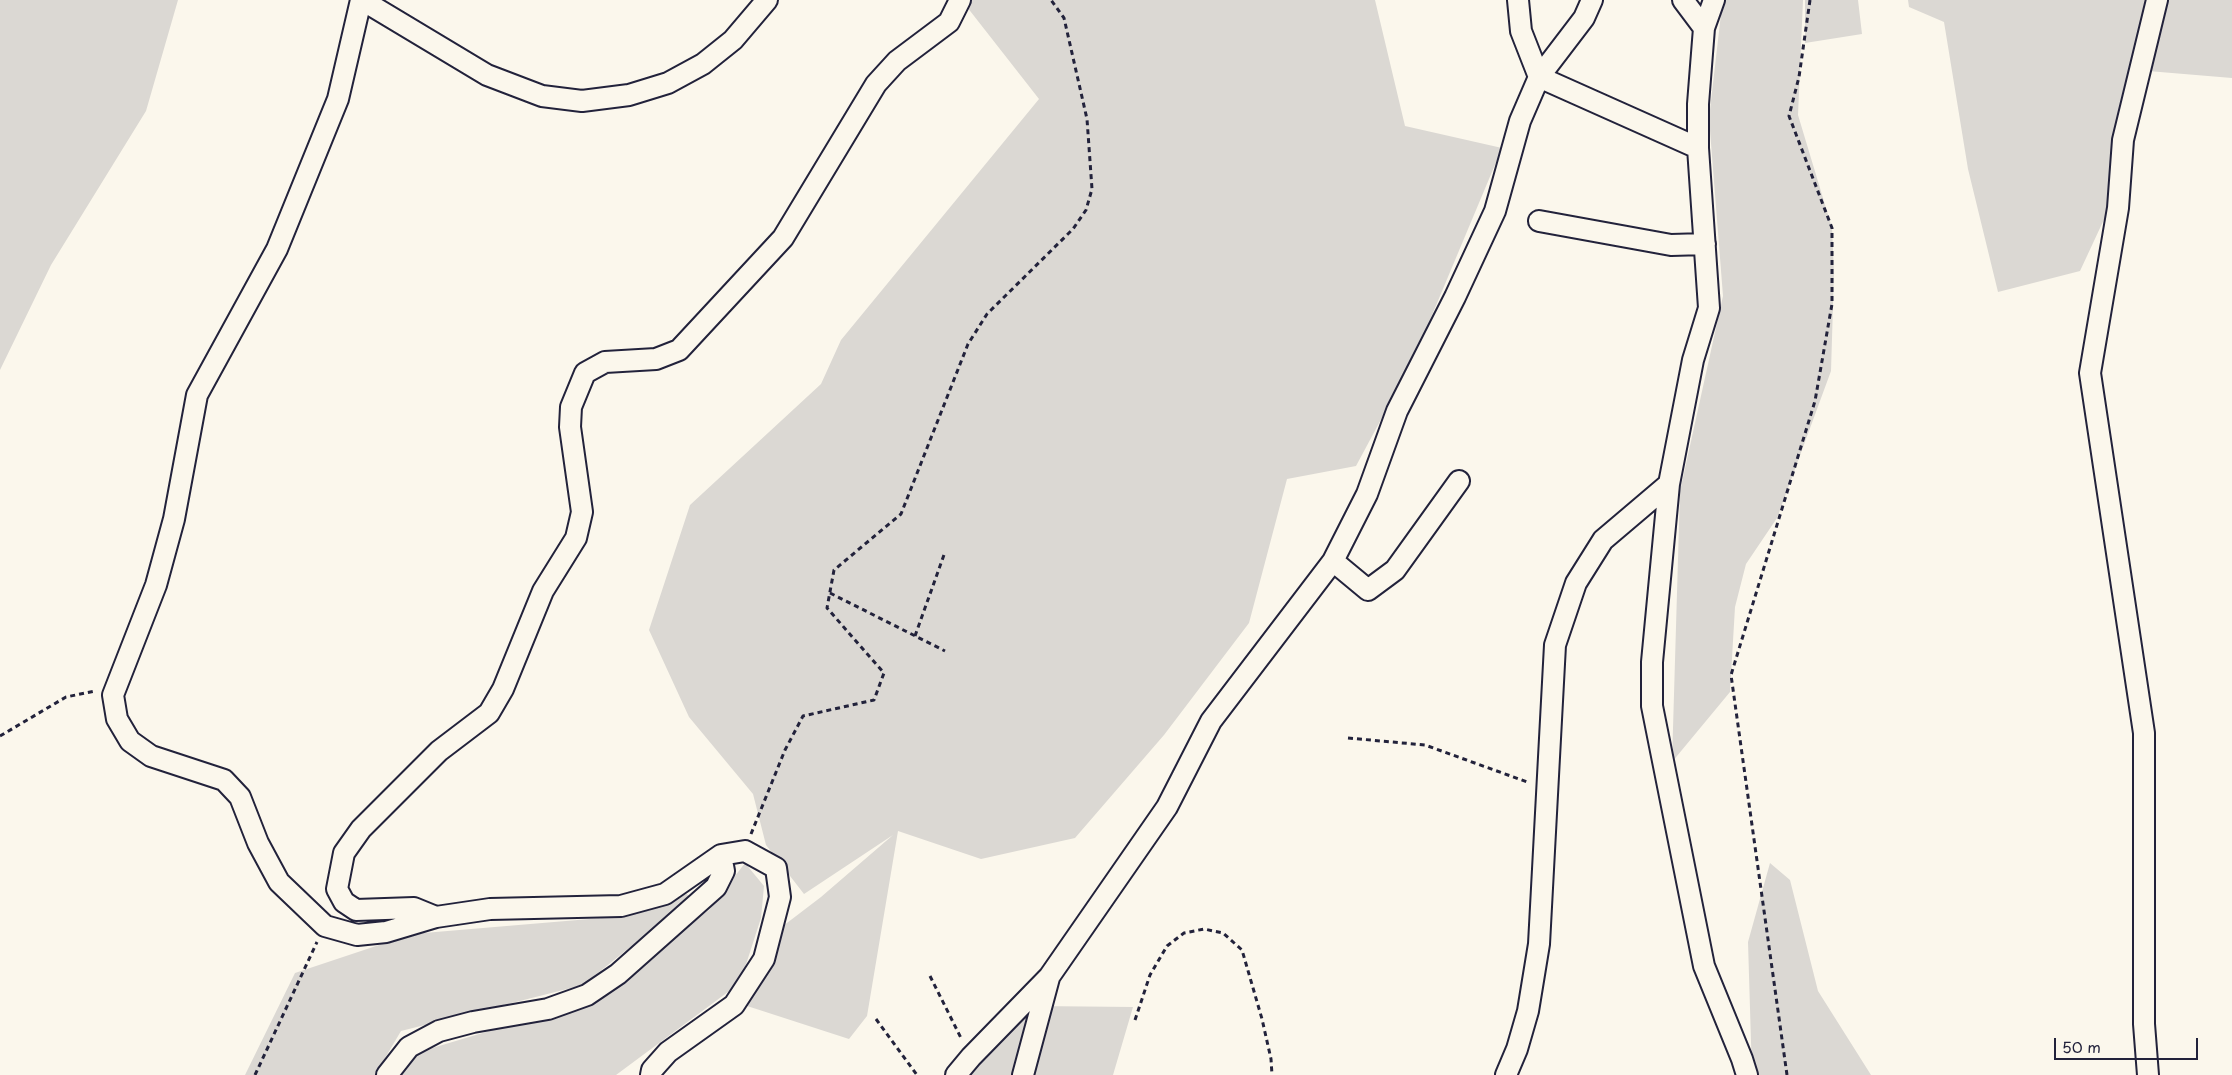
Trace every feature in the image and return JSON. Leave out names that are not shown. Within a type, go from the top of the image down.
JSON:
[{"type":"street","points":[[651,1075],[652,1070],[668,1052],[734,1005],[764,959],[780,897],[776,868],[745,851],[721,855],[665,894],[622,906],[490,908],[436,917],[386,932],[357,935],[325,926],[279,882],[258,843],[240,797],[224,780],[151,756],[130,741],[117,719],[113,695],[156,585],[174,519],[197,395],[276,249],[338,99],[361,0],[487,75],[542,96],[582,101],[629,94],[676,78],[703,64],[733,40],[767,0]]},
{"type":"street","points":[[436,917],[414,908],[356,910],[344,902],[337,889],[344,853],[361,829],[439,751],[489,713],[503,689],[543,592],[576,538],[582,512],[570,427],[571,407],[585,373],[605,362],[656,359],[680,350],[783,238],[876,84],[897,61],[949,22],[960,0]]},
{"type":"street","points":[[1518,0],[1521,31],[1539,77],[1698,148]]},
{"type":"street","points":[[956,1075],[970,1056],[1049,977],[1167,808],[1211,721],[1333,561],[1367,494],[1398,411],[1495,212],[1520,122],[1539,77],[1584,18],[1592,0]]},
{"type":"street","points":[[1683,0],[1704,28]]},
{"type":"street","points":[[1714,0],[1704,28],[1698,104],[1698,148],[1709,308],[1693,360],[1669,484],[1652,662],[1652,706],[1704,966],[1747,1075]]},
{"type":"street","points":[[2148,1075],[2144,1024],[2144,733],[2090,373],[2118,208],[2123,140],[2157,0]]},
{"type":"street","points":[[1539,221],[1671,245],[1705,244]]},
{"type":"street","points":[[1333,561],[1368,590],[1395,570],[1459,481]]},
{"type":"street","points":[[1506,1075],[1518,1049],[1528,1011],[1539,944],[1549,790],[1555,645],[1576,583],[1603,540],[1669,484]]},
{"type":"street","points":[[387,1075],[409,1047],[439,1031],[473,1022],[548,1009],[587,995],[618,974],[716,887],[724,871],[721,855]]},
{"type":"street","points":[[1023,1075],[1049,977]]},
{"type":"path","points":[[745,851],[785,750],[803,716],[874,700],[884,674],[827,608],[834,570],[901,514],[968,344],[987,314],[1073,229],[1086,210],[1092,188],[1087,120],[1064,18],[1052,0]]},
{"type":"path","points":[[1787,1075],[1731,675],[1815,401],[1832,304],[1832,228],[1789,116],[1799,77],[1810,0]]},
{"type":"path","points":[[915,636],[946,552]]},
{"type":"path","points":[[830,593],[945,651]]},
{"type":"path","points":[[0,736],[66,697],[96,691],[113,695]]},
{"type":"path","points":[[1348,738],[1425,745],[1549,790]]},
{"type":"path","points":[[255,1075],[325,926]]},
{"type":"path","points":[[1135,1020],[1150,975],[1167,946],[1184,933],[1204,929],[1223,933],[1242,950],[1268,1043],[1272,1075]]},
{"type":"path","points":[[930,976],[970,1056]]},
{"type":"path","points":[[876,1020],[918,1075]]},
{"type":"shaded area","points":[[0,0],[178,0],[146,111],[51,265],[0,370]]},
{"type":"shaded area","points":[[971,0],[1375,0],[1405,126],[1502,148],[1414,358],[1356,466],[1287,479],[1249,623],[1164,735],[1075,838],[981,859],[898,831],[867,1016],[849,1039],[741,1004],[783,926],[821,897],[893,835],[804,894],[766,845],[753,794],[689,717],[649,630],[690,505],[821,384],[841,340],[1039,99],[967,7]]},
{"type":"shaded area","points":[[1707,0],[1803,0],[1798,115],[1832,228],[1834,273],[1831,371],[1777,518],[1746,564],[1735,607],[1730,692],[1672,762],[1680,491],[1723,296],[1709,118],[1721,14]]},
{"type":"shaded area","points":[[1805,0],[1858,0],[1862,34],[1805,43]]},
{"type":"shaded area","points":[[1908,0],[2232,0],[2232,78],[2148,71],[2120,185],[2080,271],[1998,292],[1968,169],[1944,22],[1909,7]]},
{"type":"shaded area","points":[[745,863],[764,886],[761,918],[740,983],[616,1075],[400,1075],[419,1052],[586,1002],[709,910]]},
{"type":"shaded area","points":[[1770,863],[1790,880],[1818,991],[1871,1075],[1752,1075],[1748,942]]},
{"type":"shaded area","points":[[687,894],[691,898],[583,985],[401,1031],[375,1075],[245,1075],[295,973],[412,934],[625,916]]},
{"type":"shaded area","points":[[1036,1006],[1133,1007],[1113,1075],[963,1075],[984,1046]]}]
